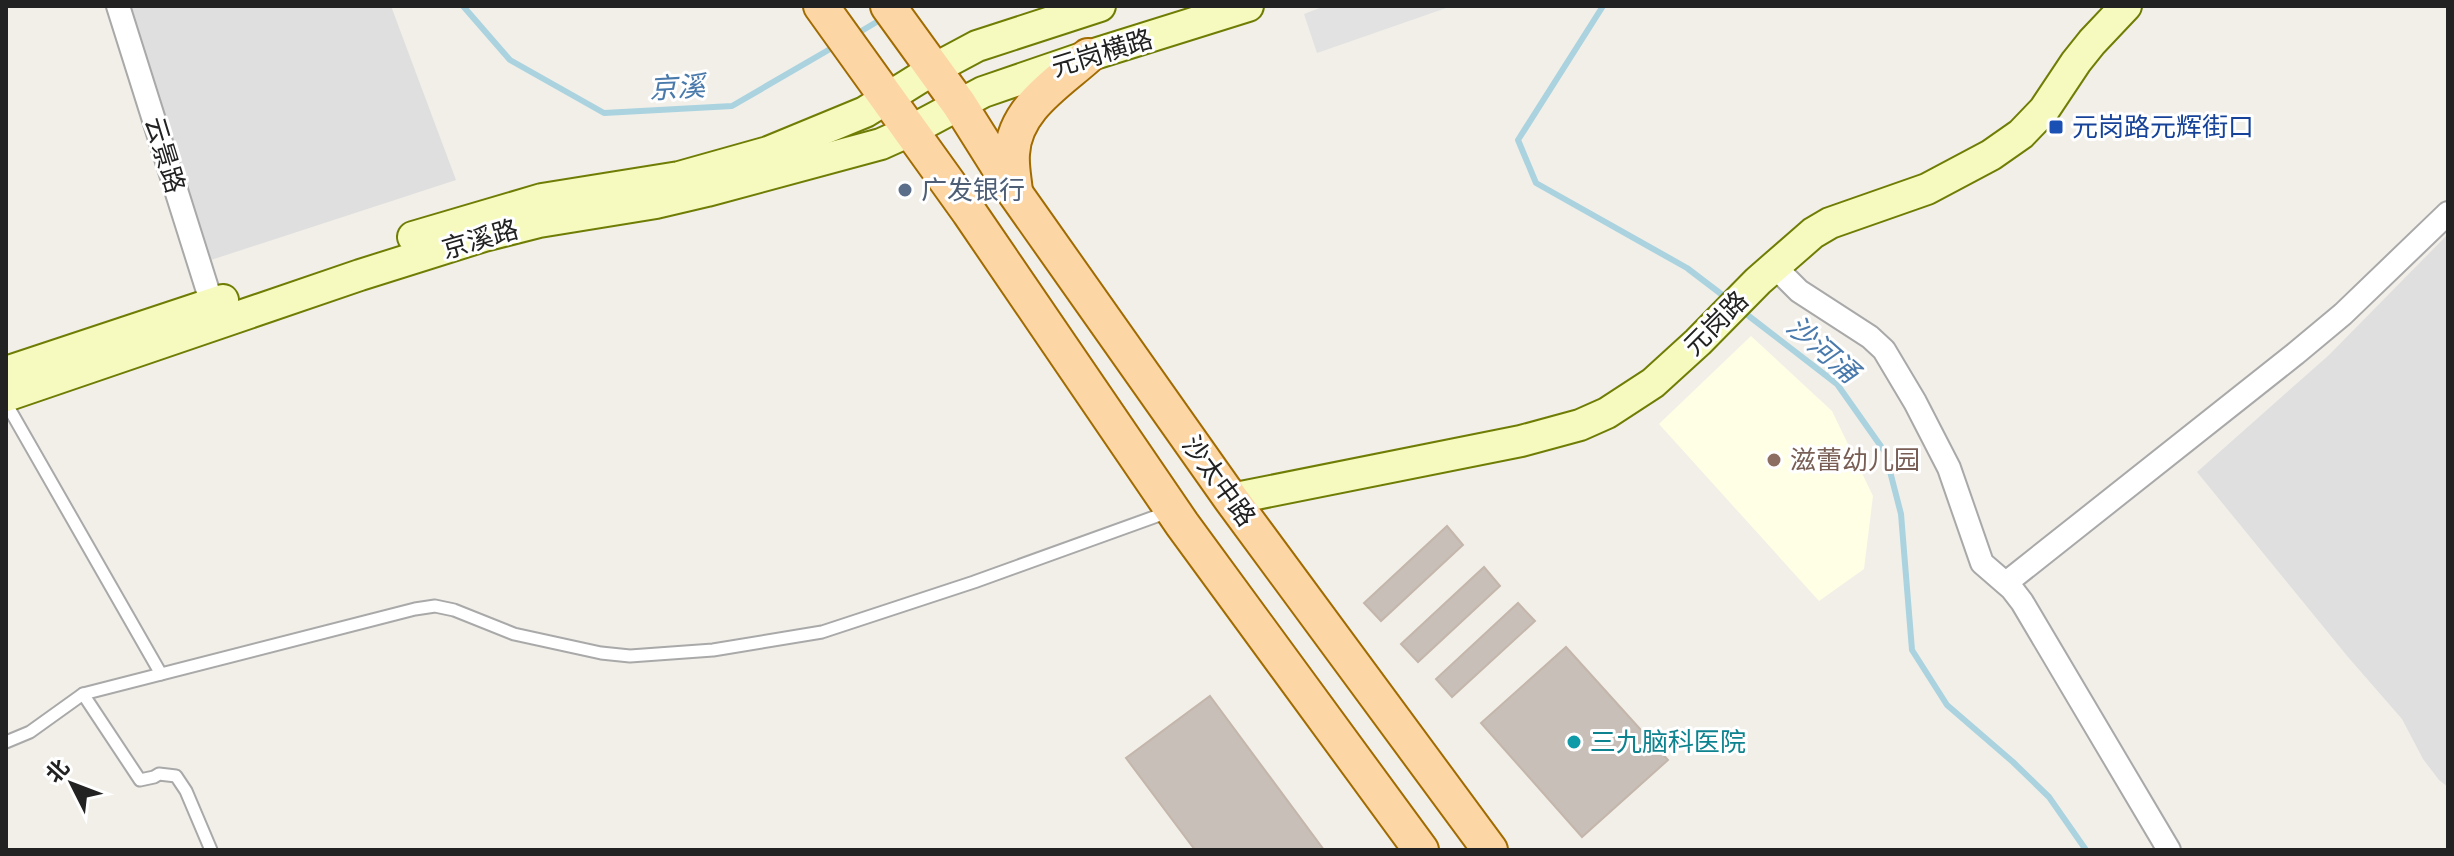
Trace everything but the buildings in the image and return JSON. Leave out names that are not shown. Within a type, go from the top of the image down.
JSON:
[{"type":"main road","name":"元岗横路","points":[[934,69],[977,46],[1100,6]]},
{"type":"main road","name":"元岗横路","points":[[959,104],[983,92],[1088,56],[1175,17],[1248,6]]},
{"type":"main road","name":"元岗路","points":[[1231,499],[1521,441],[1580,425],[1607,413],[1653,383],[1766,273],[1813,233],[1830,223],[1927,189],[1991,155],[2021,134],[2044,110],[2084,52],[2126,6]]},
{"type":"main road","name":"沙太中路","points":[[826,14],[969,212],[1172,510],[1421,850]]},
{"type":"main road","name":"沙太中路","points":[[897,18],[959,104],[1015,193],[1231,499],[1490,850]]},
{"type":"main road","points":[[1015,193],[1012,152],[1020,124],[1041,96],[1088,56]]},
{"type":"main road","name":"京溪路","points":[[6,372],[454,223],[542,199],[718,168],[818,133],[865,112],[934,69]]},
{"type":"main road","name":"京溪路","points":[[6,396],[484,236],[539,222],[656,203],[881,144],[959,104]]},
{"type":"street","name":"云景路","points":[[118,6],[212,304]]},
{"type":"street","points":[[2006,583],[2343,314],[2448,213]]},
{"type":"street","points":[[1766,273],[1870,337],[1884,350],[1949,468],[1982,563],[2006,583],[2022,602],[2169,850]]},
{"type":"lane","points":[[6,403],[161,674]]},
{"type":"lane","points":[[6,742],[30,732],[83,694],[435,606],[481,619],[514,634],[601,653],[630,656],[713,650],[822,632],[974,582],[1172,510]]},
{"type":"lane","points":[[83,694],[140,780],[159,774],[176,776],[186,791],[211,850]]},
{"type":"shaded area","points":[[129,6],[391,6],[456,180],[211,260]]},
{"type":"shaded area","points":[[1325,6],[1452,6],[1317,53],[1304,14]]},
{"type":"shaded area","points":[[2448,234],[2448,787],[2423,759],[2402,719],[2197,472],[2329,355]]},
{"type":"shaded area","name":"滋蕾幼儿园","points":[[1751,336],[1832,411],[1873,496],[1864,569],[1819,601],[1659,424]]},
{"type":"waterway","name":"京溪","points":[[463,6],[510,60],[604,113],[732,106],[837,45]]},
{"type":"waterway","name":"沙河涌","points":[[1603,6],[1518,140],[1536,183],[1687,268],[1729,300]]},
{"type":"waterway","name":"京溪","points":[[853,36],[885,17]]},
{"type":"waterway","name":"沙河涌","points":[[1741,310],[1837,384],[1885,452],[1901,514],[1912,650],[1947,705],[2049,797],[2086,850]]},
{"type":"place","name":"元岗路元辉街口","points":[[2056,127]]},
{"type":"place","name":"广发银行","points":[[905,190]]},
{"type":"place","name":"滋蕾幼儿园","points":[[1774,460]]},
{"type":"place","name":"三九脑科医院","points":[[1574,742]]}]
